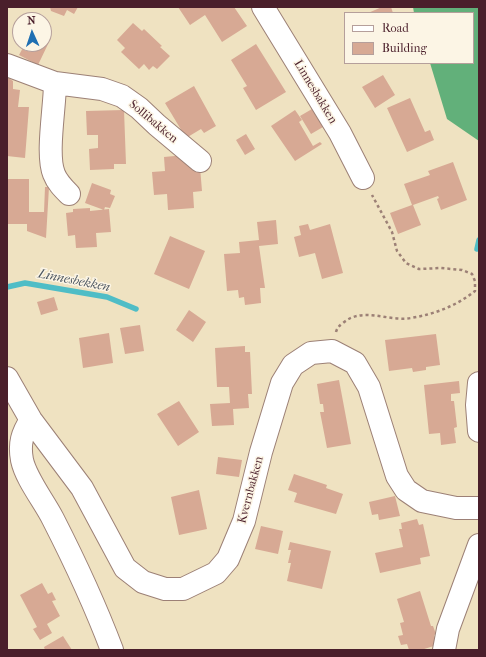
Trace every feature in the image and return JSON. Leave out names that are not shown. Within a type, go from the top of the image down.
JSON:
[{"type":"street","name":"Linnesbakken","points":[[263,7],[274,21],[340,133],[363,178]]},
{"type":"street","name":"Sollibakken","points":[[7,65],[29,75],[55,83],[102,89],[122,96],[139,108],[200,161]]},
{"type":"street","points":[[55,83],[51,141],[54,174],[69,194]]},
{"type":"street","points":[[332,350],[355,363],[369,387],[397,476],[406,490],[422,501],[456,508],[479,508]]},
{"type":"street","name":"Kvernbakken","points":[[7,378],[31,420],[82,488],[126,568],[143,582],[165,589],[183,589],[216,573],[228,559],[236,543],[246,514],[261,452],[282,383],[293,365],[311,353],[332,350]]},
{"type":"street","points":[[479,383],[477,405],[479,431]]},
{"type":"street","points":[[31,420],[22,433],[21,442],[25,468],[69,550],[101,621],[112,650]]},
{"type":"street","points":[[444,650],[448,629],[479,545]]},
{"type":"path","points":[[332,350],[337,328],[351,316],[370,315],[409,319],[438,312],[461,302],[475,291],[475,282],[472,274],[455,270],[419,270],[406,263],[397,251],[392,232],[363,178]]},
{"type":"green space","points":[[413,7],[479,7],[479,141],[447,119],[430,64],[474,64],[474,12],[414,12]]},
{"type":"building","points":[[50,7],[78,7],[74,14],[67,10],[64,16],[51,11]]},
{"type":"building","points":[[178,7],[234,7],[247,26],[222,42],[205,15],[190,25]]},
{"type":"building","points":[[382,7],[391,7],[393,12],[370,12]]},
{"type":"building","points":[[133,23],[142,31],[144,29],[170,56],[157,69],[153,66],[149,70],[144,64],[139,69],[121,52],[125,48],[117,40]]},
{"type":"building","points":[[256,44],[286,92],[256,110],[243,88],[247,86],[231,60]]},
{"type":"building","points":[[21,52],[44,52],[38,65],[19,55]]},
{"type":"building","points":[[383,75],[395,95],[375,108],[362,87]]},
{"type":"building","points":[[7,77],[13,81],[13,89],[20,90],[18,107],[29,107],[25,158],[7,156]]},
{"type":"building","points":[[194,86],[216,126],[204,133],[201,129],[186,138],[165,103]]},
{"type":"building","points":[[410,98],[425,132],[430,130],[434,140],[407,152],[387,108]]},
{"type":"building","points":[[312,109],[323,127],[311,134],[300,116]]},
{"type":"building","points":[[124,110],[126,164],[114,164],[114,169],[90,170],[89,149],[98,148],[98,135],[87,135],[86,111]]},
{"type":"building","points":[[295,110],[302,120],[299,122],[313,146],[320,142],[322,144],[295,161],[271,126]]},
{"type":"building","points":[[246,134],[255,149],[245,155],[236,140]]},
{"type":"building","points":[[185,155],[189,157],[190,168],[200,167],[202,191],[193,192],[194,208],[168,210],[167,194],[154,195],[152,172],[165,171],[164,157]]},
{"type":"building","points":[[453,162],[467,200],[441,210],[437,199],[439,198],[438,196],[413,205],[421,225],[398,234],[390,213],[412,205],[404,184],[430,175],[428,171]]},
{"type":"building","points":[[7,179],[29,179],[29,212],[44,212],[45,187],[49,187],[46,238],[27,231],[27,224],[8,224]]},
{"type":"building","points":[[92,183],[111,190],[110,194],[115,196],[110,208],[105,207],[104,210],[85,203]]},
{"type":"building","points":[[90,208],[90,211],[109,209],[111,232],[96,233],[97,247],[76,248],[75,235],[68,236],[66,213],[73,212],[73,209]]},
{"type":"building","points":[[276,220],[278,244],[259,246],[265,288],[260,288],[261,303],[245,305],[244,297],[239,298],[238,290],[227,291],[224,254],[240,253],[239,242],[259,240],[257,222]]},
{"type":"building","points":[[308,224],[310,230],[330,224],[343,273],[322,279],[315,253],[299,257],[294,237],[301,235],[299,226]]},
{"type":"building","points":[[170,236],[205,251],[189,289],[154,274]]},
{"type":"building","points":[[54,297],[58,310],[41,315],[37,302]]},
{"type":"building","points":[[189,310],[206,322],[193,342],[176,330]]},
{"type":"building","points":[[140,325],[144,351],[125,354],[120,328]]},
{"type":"building","points":[[109,333],[113,363],[83,368],[79,338]]},
{"type":"building","points":[[436,334],[440,365],[426,367],[426,370],[413,372],[412,368],[389,371],[385,340]]},
{"type":"building","points":[[245,346],[245,352],[250,352],[252,394],[248,394],[249,408],[233,409],[234,425],[212,426],[210,404],[230,403],[229,387],[217,387],[215,348]]},
{"type":"building","points":[[339,380],[351,444],[327,448],[320,412],[324,412],[323,404],[320,404],[317,384]]},
{"type":"building","points":[[459,381],[460,393],[451,394],[451,401],[454,401],[457,427],[454,428],[456,443],[441,445],[440,433],[429,434],[424,385]]},
{"type":"building","points":[[179,401],[199,432],[178,446],[157,414]]},
{"type":"building","points":[[218,457],[242,460],[239,477],[216,474]]},
{"type":"building","points":[[294,474],[327,485],[326,488],[343,494],[336,514],[294,502],[297,493],[288,490]]},
{"type":"building","points":[[199,490],[207,529],[179,535],[171,497]]},
{"type":"building","points":[[395,496],[400,516],[379,520],[378,514],[372,515],[369,502]]},
{"type":"building","points":[[417,519],[419,525],[423,524],[430,556],[420,558],[421,564],[380,573],[375,553],[403,547],[399,529],[402,529],[401,523]]},
{"type":"building","points":[[261,526],[283,531],[278,554],[255,549]]},
{"type":"building","points":[[290,542],[331,551],[322,589],[287,581],[291,563],[288,563],[291,550],[288,550]]},
{"type":"building","points":[[42,583],[48,594],[52,592],[56,600],[52,601],[60,616],[47,624],[52,633],[40,640],[33,629],[37,627],[20,595]]},
{"type":"building","points":[[420,591],[431,626],[433,626],[436,634],[434,635],[437,645],[421,650],[409,650],[407,644],[401,645],[398,636],[403,635],[400,623],[404,622],[397,599]]},
{"type":"building","points":[[63,636],[72,650],[45,650],[44,647]]},
{"type":"waterway","name":"Linnesbekken","points":[[477,249],[479,240]]},
{"type":"waterway","name":"Linnesbekken","points":[[7,287],[25,283],[107,297],[136,309]]}]
